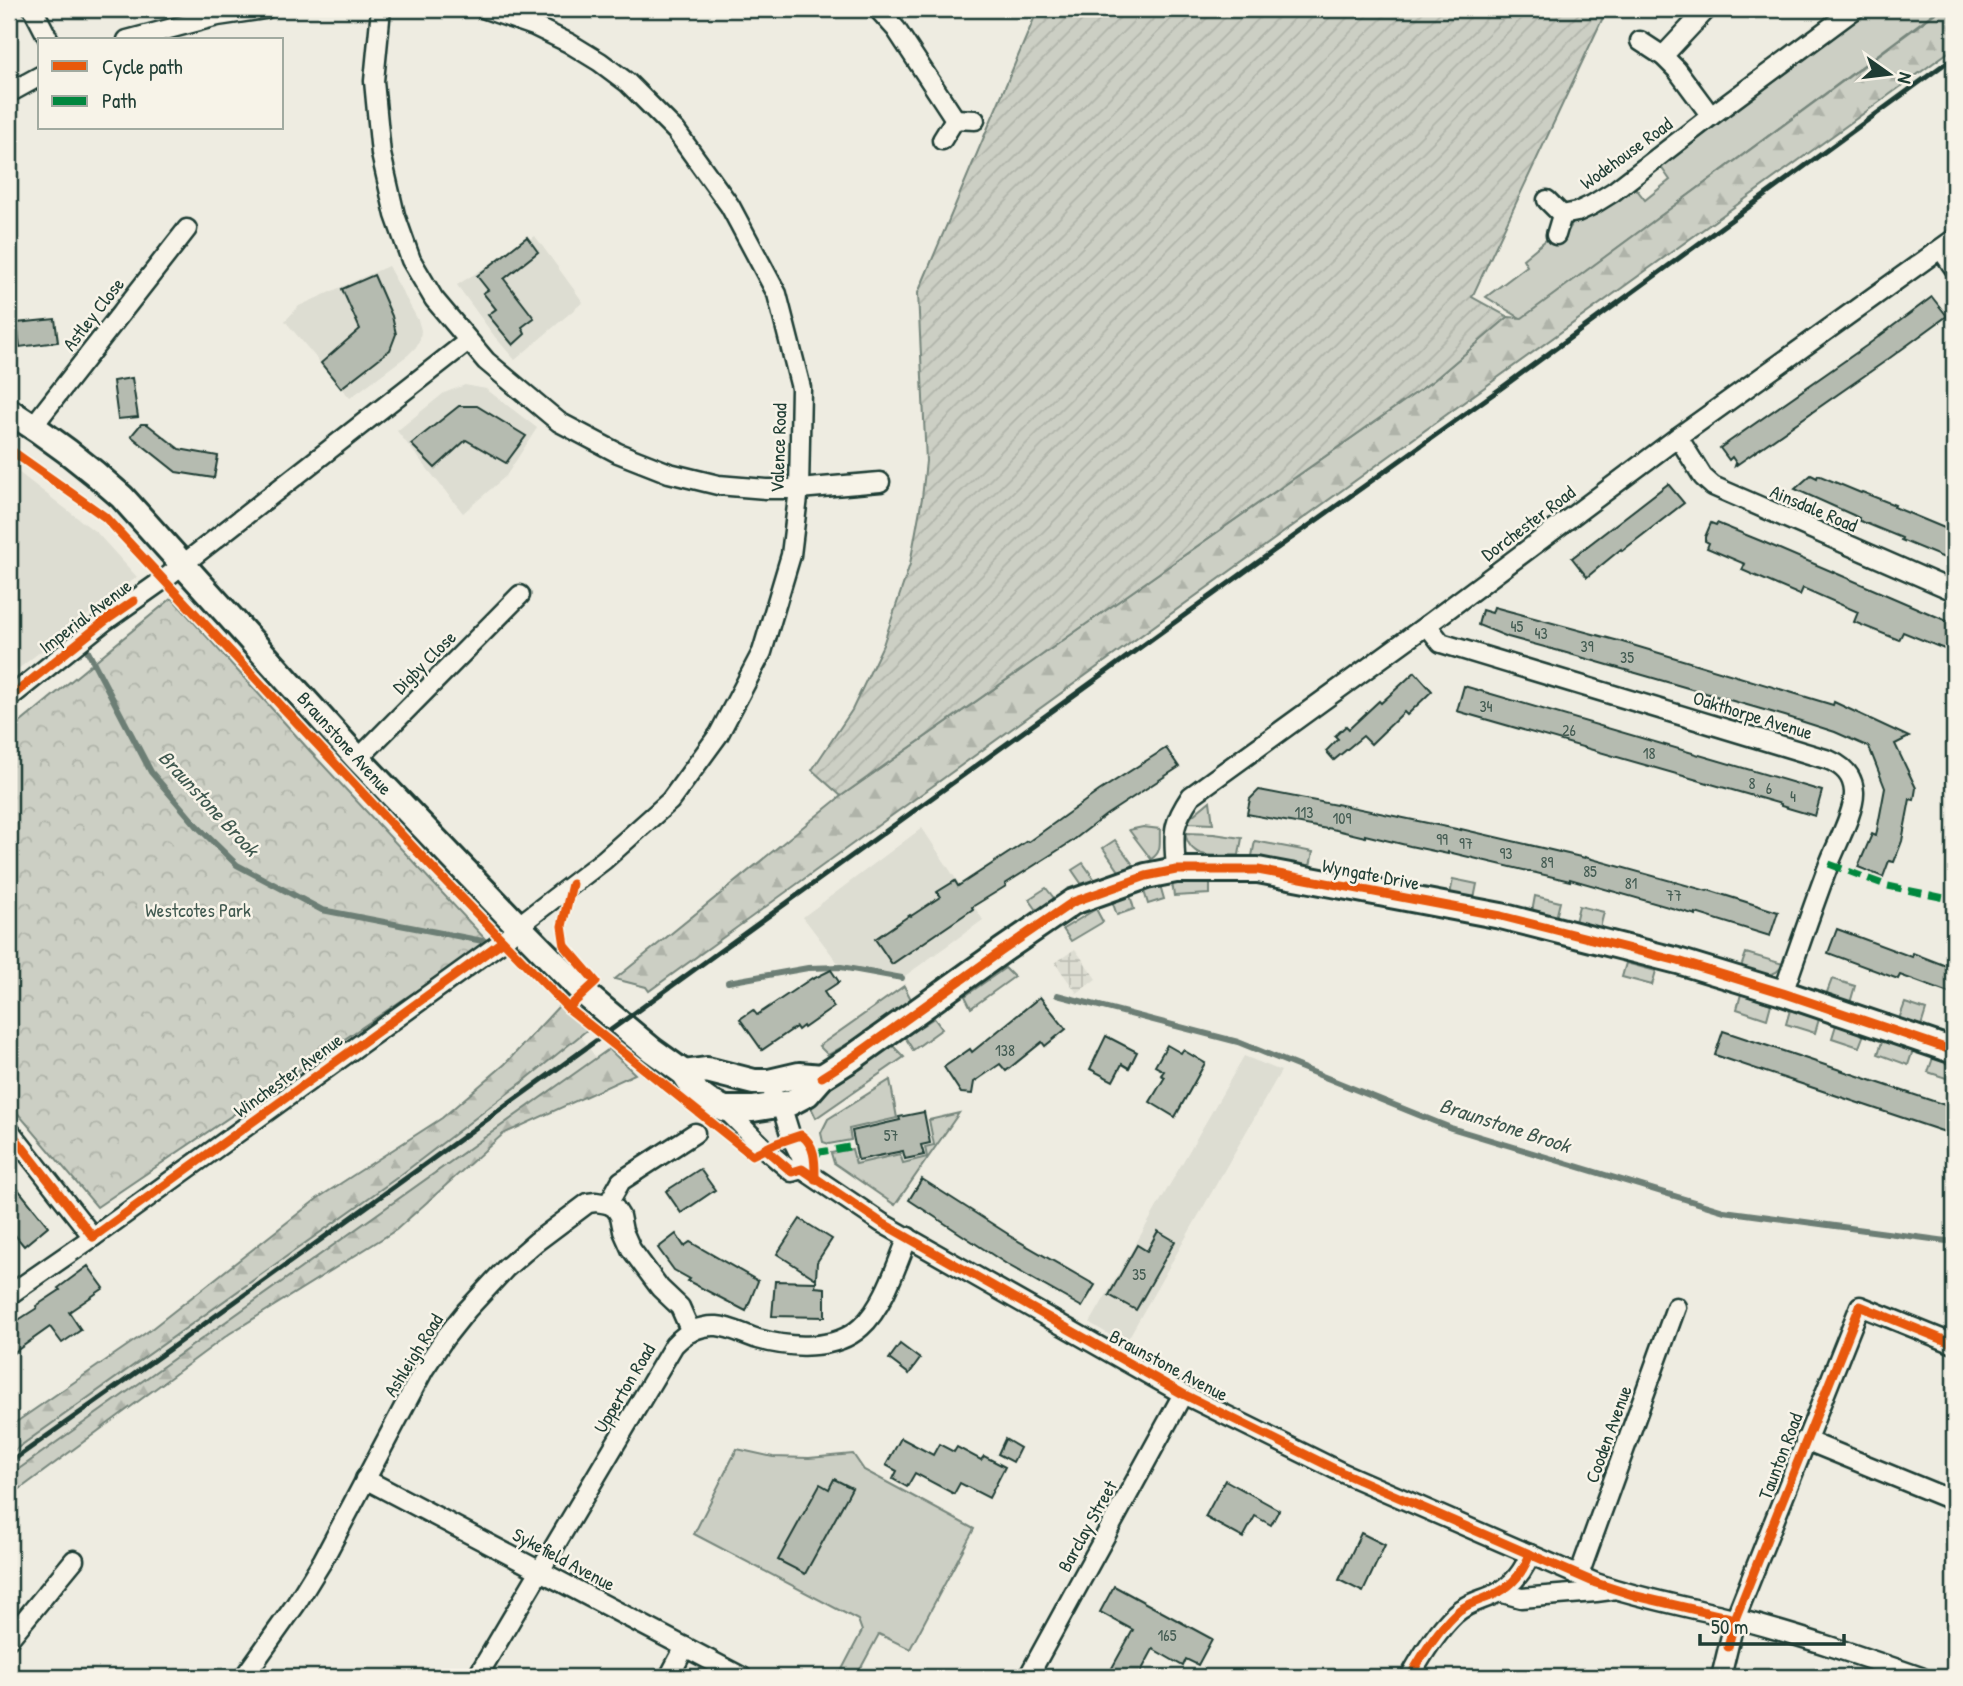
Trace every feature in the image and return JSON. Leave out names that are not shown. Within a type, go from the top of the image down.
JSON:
[{"type":"street","points":[[33,9],[47,38]]},
{"type":"street","points":[[135,38],[218,16],[265,9]]},
{"type":"street","points":[[381,9],[374,81],[381,154],[396,215],[411,260],[422,280],[434,299],[486,360],[559,422],[618,453],[669,473],[718,485],[766,489],[880,482]]},
{"type":"street","name":"Valence Road","points":[[485,9],[534,26],[600,62],[628,83],[676,131],[730,206],[777,294],[801,388],[799,489],[791,555],[762,652],[719,734],[670,801],[604,860],[518,926]]},
{"type":"street","points":[[878,9],[896,29],[955,119]]},
{"type":"street","points":[[1663,56],[1707,9]]},
{"type":"street","name":"Wodehouse Road","points":[[1562,215],[1577,212],[1613,192],[1855,9]]},
{"type":"street","points":[[1640,41],[1663,56],[1677,70],[1711,116]]},
{"type":"street","points":[[9,93],[38,77]]},
{"type":"street","points":[[955,119],[975,120]]},
{"type":"street","points":[[942,140],[955,119]]},
{"type":"street","points":[[1547,200],[1562,215],[1556,235]]},
{"type":"street","name":"Astley Close","points":[[33,426],[187,229]]},
{"type":"street","points":[[1948,244],[1954,268]]},
{"type":"street","name":"Dorchester Road","points":[[1176,870],[1174,828],[1179,813],[1191,796],[1427,625],[1678,437],[1948,244]]},
{"type":"street","name":"Imperial Avenue","points":[[9,698],[468,341]]},
{"type":"street","name":"Braunstone Avenue","points":[[9,411],[33,426],[122,497],[358,759],[584,993],[684,1073],[697,1093],[725,1109],[792,1172],[802,1169],[881,1223],[1183,1394],[1343,1473],[1614,1589]]},
{"type":"street","name":"Ainsdale Road","points":[[1678,437],[1703,477],[1713,486],[1954,591]]},
{"type":"street","name":"Digby Close","points":[[358,759],[520,595]]},
{"type":"street","name":"Oakthorpe Avenue","points":[[1427,625],[1441,643],[1829,760],[1849,773],[1853,782],[1853,803],[1783,993]]},
{"type":"street","name":"Wyngate Drive","points":[[771,1097],[790,1103],[807,1094],[822,1077],[1073,902],[1146,876],[1176,870],[1258,870],[1502,916],[1678,961],[1783,993],[1954,1052]]},
{"type":"street","name":"Winchester Avenue","points":[[9,1295],[503,941],[518,926]]},
{"type":"street","points":[[684,1073],[707,1070],[754,1082],[771,1097],[802,1159],[802,1169]]},
{"type":"street","points":[[725,1109],[753,1110],[771,1097]]},
{"type":"street","points":[[765,1149],[760,1118],[771,1097]]},
{"type":"street","points":[[9,1130],[93,1237]]},
{"type":"street","points":[[695,1133],[621,1181],[608,1204],[615,1208],[620,1216],[631,1249],[660,1288],[680,1307],[691,1332],[719,1326],[780,1345],[801,1346],[819,1345],[851,1335],[863,1326],[884,1295],[908,1237]]},
{"type":"street","name":"Ashleigh Road","points":[[244,1677],[323,1560],[424,1369],[467,1310],[506,1268],[559,1223],[588,1203],[608,1204]]},
{"type":"street","name":"Taunton Road","points":[[1721,1677],[1735,1619],[1860,1306],[1954,1344]]},
{"type":"street","name":"Cooden Avenue","points":[[1579,1575],[1676,1307]]},
{"type":"street","name":"Upperton Road","points":[[477,1677],[674,1345],[682,1336],[691,1332]]},
{"type":"street","name":"Barclay Street","points":[[1028,1677],[1183,1394]]},
{"type":"street","points":[[1805,1440],[1954,1501]]},
{"type":"street","name":"Sykefield Avenue","points":[[366,1479],[742,1677]]},
{"type":"street","points":[[1410,1677],[1424,1652],[1456,1612],[1499,1592],[1520,1575],[1530,1554]]},
{"type":"street","points":[[9,1639],[74,1560]]},
{"type":"street","points":[[1499,1592],[1521,1598],[1614,1589],[1809,1639],[1921,1677]]},
{"type":"street","points":[[669,1677],[685,1647]]},
{"type":"shaded area","points":[[535,236],[583,302],[515,360],[457,285]]},
{"type":"shaded area","points":[[388,266],[418,320],[420,339],[408,355],[350,398],[285,321],[299,306]]},
{"type":"shaded area","points":[[465,385],[486,389],[537,428],[506,476],[463,513],[397,431],[444,393]]},
{"type":"shaded area","points":[[9,465],[97,533],[137,577],[9,676]]},
{"type":"shaded area","points":[[922,828],[983,920],[902,978],[841,967],[803,917]]},
{"type":"shaded area","points":[[1075,949],[1096,979],[1077,993],[1055,963]]},
{"type":"shaded area","points":[[580,1035],[596,1058],[9,1476],[9,1454],[398,1177]]},
{"type":"shaded area","points":[[1244,1056],[1281,1071],[1125,1344],[1090,1323]]},
{"type":"green space","points":[[1038,9],[1607,9],[1472,297],[1508,317],[1434,380],[841,796],[812,770],[852,710],[883,645],[910,564],[922,498],[926,461],[918,293]]},
{"type":"green space","points":[[1871,9],[1939,9],[1522,319],[1486,297],[1527,266],[1523,259],[1546,240],[1553,245],[1560,244],[1573,223],[1598,212],[1634,186],[1645,200],[1670,180],[1661,167]]},
{"type":"green space","points":[[1941,9],[1954,9],[1954,48],[649,991],[646,987],[615,979],[841,796],[1434,380],[1508,317],[1522,318]]},
{"type":"green space","name":"Westcotes Park","points":[[172,598],[488,942],[97,1207],[9,1103],[9,732]]},
{"type":"green space","points":[[1210,801],[1213,824],[1187,823],[1192,816]]},
{"type":"green space","points":[[1143,827],[1160,829],[1159,850],[1151,859],[1129,830]]},
{"type":"green space","points":[[1185,833],[1242,838],[1239,855],[1213,856],[1199,853],[1188,842]]},
{"type":"green space","points":[[1115,840],[1134,866],[1119,871],[1103,848]]},
{"type":"green space","points":[[1255,841],[1313,852],[1310,866],[1252,856]]},
{"type":"green space","points":[[1083,863],[1095,880],[1083,886],[1072,870]]},
{"type":"green space","points":[[1453,879],[1477,884],[1474,899],[1450,895]]},
{"type":"green space","points":[[1210,881],[1210,894],[1174,896],[1172,882]]},
{"type":"green space","points":[[1160,885],[1164,899],[1148,904],[1144,891]]},
{"type":"green space","points":[[1046,888],[1057,902],[1039,913],[1029,899]]},
{"type":"green space","points":[[1130,895],[1134,909],[1117,915],[1112,901]]},
{"type":"green space","points":[[1535,896],[1560,902],[1556,918],[1532,912]]},
{"type":"green space","points":[[1579,906],[1604,912],[1600,928],[1575,922]]},
{"type":"green space","points":[[1096,909],[1103,922],[1071,941],[1063,929]]},
{"type":"green space","points":[[1746,953],[1783,964],[1775,973],[1759,973],[1741,967]]},
{"type":"green space","points":[[1626,963],[1656,971],[1652,985],[1622,977]]},
{"type":"green space","points":[[1005,968],[1014,977],[971,1008],[965,996]]},
{"type":"green space","points":[[1832,979],[1855,986],[1850,1003],[1826,995]]},
{"type":"green space","points":[[904,986],[912,1001],[828,1055],[819,1046]]},
{"type":"green space","points":[[1741,994],[1771,1004],[1767,1019],[1737,1009]]},
{"type":"green space","points":[[1905,1003],[1926,1010],[1921,1026],[1899,1019]]},
{"type":"green space","points":[[559,1006],[587,1030],[398,1177],[9,1454],[9,1427],[150,1330],[318,1198],[442,1118],[505,1064]]},
{"type":"green space","points":[[1790,1010],[1819,1019],[1815,1033],[1786,1024]]},
{"type":"green space","points":[[934,1018],[942,1029],[913,1050],[905,1037]]},
{"type":"green space","points":[[1836,1025],[1864,1034],[1859,1047],[1832,1038]]},
{"type":"green space","points":[[1883,1039],[1913,1050],[1908,1065],[1878,1054]]},
{"type":"green space","points":[[892,1045],[904,1057],[816,1118],[809,1103]]},
{"type":"green space","points":[[609,1049],[635,1074],[503,1134],[396,1230],[229,1334],[9,1497],[9,1476]]},
{"type":"green space","points":[[1933,1058],[1954,1065],[1952,1080],[1928,1072]]},
{"type":"green space","points":[[890,1080],[897,1118],[849,1129],[851,1140],[829,1144],[823,1142],[821,1133],[828,1119]]},
{"type":"green space","points":[[959,1113],[895,1205],[834,1163],[831,1153],[852,1149],[856,1164],[900,1154],[903,1163],[927,1157],[925,1147],[934,1145],[929,1120]]},
{"type":"green space","points":[[737,1449],[773,1457],[809,1458],[853,1454],[864,1470],[974,1529],[910,1649],[879,1634],[856,1677],[838,1677],[862,1631],[858,1620],[694,1534]]},
{"type":"building","points":[[527,237],[538,252],[504,279],[534,318],[522,327],[525,334],[513,345],[488,315],[496,309],[483,293],[488,290],[477,276]]},
{"type":"building","points":[[374,275],[392,316],[396,334],[390,350],[341,388],[321,363],[360,329],[342,289]]},
{"type":"building","points":[[1932,297],[1947,316],[1735,466],[1732,457],[1729,460],[1720,448]]},
{"type":"building","points":[[55,319],[58,342],[20,347],[17,323]]},
{"type":"building","points":[[132,378],[138,417],[118,419],[113,381]]},
{"type":"building","points":[[459,406],[477,406],[526,436],[506,463],[466,440],[435,468],[411,444]]},
{"type":"building","points":[[141,424],[147,424],[179,449],[218,456],[214,478],[176,472],[131,436]]},
{"type":"building","points":[[1811,475],[1817,478],[1818,475],[1895,505],[1894,507],[1954,532],[1954,562],[1901,540],[1902,538],[1795,489]]},
{"type":"building","points":[[1668,484],[1684,503],[1587,577],[1572,558]]},
{"type":"building","points":[[1711,523],[1761,541],[1954,624],[1954,653],[1903,632],[1899,640],[1854,622],[1858,612],[1803,588],[1800,595],[1742,570],[1745,564],[1707,548],[1709,543],[1705,541],[1705,537]]},
{"type":"building","points":[[1494,607],[1833,705],[1834,702],[1909,737],[1895,744],[1916,788],[1914,800],[1910,799],[1902,841],[1894,862],[1889,861],[1883,877],[1858,867],[1872,834],[1876,836],[1885,788],[1869,747],[1835,732],[1785,716],[1508,637],[1478,625],[1482,610],[1492,613]]},
{"type":"building","points":[[1415,672],[1432,691],[1407,715],[1404,712],[1371,744],[1363,736],[1334,760],[1326,751],[1338,739],[1335,736],[1346,726],[1349,729]]},
{"type":"building","points":[[1464,686],[1822,791],[1815,816],[1457,711]]},
{"type":"building","points":[[1166,748],[1179,767],[892,964],[875,939],[940,897],[937,892],[955,881],[958,886],[1028,842],[1099,791]]},
{"type":"building","points":[[1259,790],[1461,829],[1585,857],[1778,912],[1770,936],[1570,879],[1365,835],[1247,814],[1250,799]]},
{"type":"building","points":[[1837,929],[1912,957],[1913,953],[1954,969],[1954,995],[1900,975],[1898,979],[1828,953]]},
{"type":"building","points":[[831,970],[839,982],[824,992],[834,1007],[804,1028],[803,1026],[798,1030],[796,1027],[762,1050],[740,1019],[753,1010],[757,1015],[812,978]]},
{"type":"building","points":[[1040,997],[1066,1029],[1045,1046],[1042,1042],[1006,1071],[1000,1064],[974,1082],[972,1094],[961,1093],[944,1067],[970,1049],[972,1052]]},
{"type":"building","points":[[1723,1031],[1954,1108],[1954,1135],[1715,1055]]},
{"type":"building","points":[[1106,1036],[1137,1052],[1129,1068],[1122,1064],[1113,1081],[1090,1069]]},
{"type":"building","points":[[1167,1045],[1181,1053],[1183,1050],[1205,1063],[1175,1117],[1150,1102],[1165,1077],[1161,1075],[1164,1071],[1155,1066]]},
{"type":"building","points":[[924,1112],[930,1143],[921,1145],[924,1155],[905,1159],[903,1151],[858,1160],[852,1131]]},
{"type":"building","points":[[700,1169],[715,1190],[681,1213],[666,1191]]},
{"type":"building","points":[[9,1178],[48,1226],[24,1246],[9,1228]]},
{"type":"building","points":[[922,1179],[1008,1235],[1095,1285],[1082,1307],[1008,1265],[909,1200]]},
{"type":"building","points":[[800,1219],[832,1239],[817,1262],[816,1279],[777,1254]]},
{"type":"building","points":[[1158,1231],[1175,1241],[1136,1310],[1109,1295],[1137,1245],[1147,1251]]},
{"type":"building","points":[[676,1234],[684,1246],[690,1242],[758,1281],[746,1311],[688,1281],[690,1279],[674,1270],[658,1248]]},
{"type":"building","points":[[88,1266],[104,1288],[69,1312],[81,1330],[62,1343],[50,1327],[9,1356],[9,1326],[37,1308],[36,1306]]},
{"type":"building","points":[[775,1281],[816,1282],[815,1287],[825,1288],[825,1317],[772,1316]]},
{"type":"building","points":[[900,1344],[920,1359],[909,1374],[889,1359]]},
{"type":"building","points":[[901,1438],[933,1455],[939,1444],[954,1452],[957,1447],[981,1460],[984,1456],[1005,1467],[989,1498],[960,1483],[954,1494],[915,1473],[907,1487],[893,1479],[897,1471],[886,1465]]},
{"type":"building","points":[[1005,1439],[1020,1448],[1013,1462],[998,1454]]},
{"type":"building","points":[[834,1479],[852,1488],[805,1574],[778,1560],[820,1484],[829,1489]]},
{"type":"building","points":[[1225,1480],[1279,1510],[1271,1525],[1255,1516],[1243,1538],[1205,1517]]},
{"type":"building","points":[[1361,1533],[1385,1545],[1363,1592],[1339,1580]]},
{"type":"building","points":[[1114,1586],[1212,1639],[1198,1665],[1186,1659],[1183,1666],[1153,1649],[1138,1677],[1107,1677],[1133,1630],[1100,1612]]},
{"type":"waterway","name":"Braunstone Brook","points":[[85,646],[151,772],[197,826],[237,865],[322,910],[488,942]]},
{"type":"waterway","name":"Braunstone Brook","points":[[728,982],[808,968],[841,967],[902,978]]},
{"type":"waterway","name":"Braunstone Brook","points":[[1057,995],[1238,1042],[1451,1128],[1724,1211],[1954,1242]]},
{"type":"railway","points":[[9,1463],[1500,389],[1954,57]]},
{"type":"marked path","points":[[1829,864],[1888,886],[1954,900]]},
{"type":"marked path","points":[[816,1156],[820,1152],[855,1146]]},
{"type":"cycle path","points":[[9,449],[105,517],[427,862],[568,1008],[752,1155],[801,1135],[812,1149],[815,1179]]},
{"type":"cycle path","points":[[9,698],[134,601]]},
{"type":"cycle path","points":[[822,1077],[1073,902],[1146,876],[1176,870],[1258,870],[1501,916],[1678,961],[1783,993],[1954,1051]]},
{"type":"cycle path","points":[[568,1008],[596,982],[565,946],[562,926],[572,884]]},
{"type":"cycle path","points":[[9,1130],[93,1237],[503,941]]},
{"type":"cycle path","points":[[765,1149],[792,1172],[802,1169],[882,1223],[1183,1394],[1343,1473],[1596,1583],[1636,1596],[1735,1619]]},
{"type":"cycle path","points":[[1728,1647],[1735,1619],[1860,1306],[1954,1344]]},
{"type":"cycle path","points":[[1410,1677],[1448,1621],[1465,1607],[1510,1585],[1522,1571],[1530,1554]]}]
